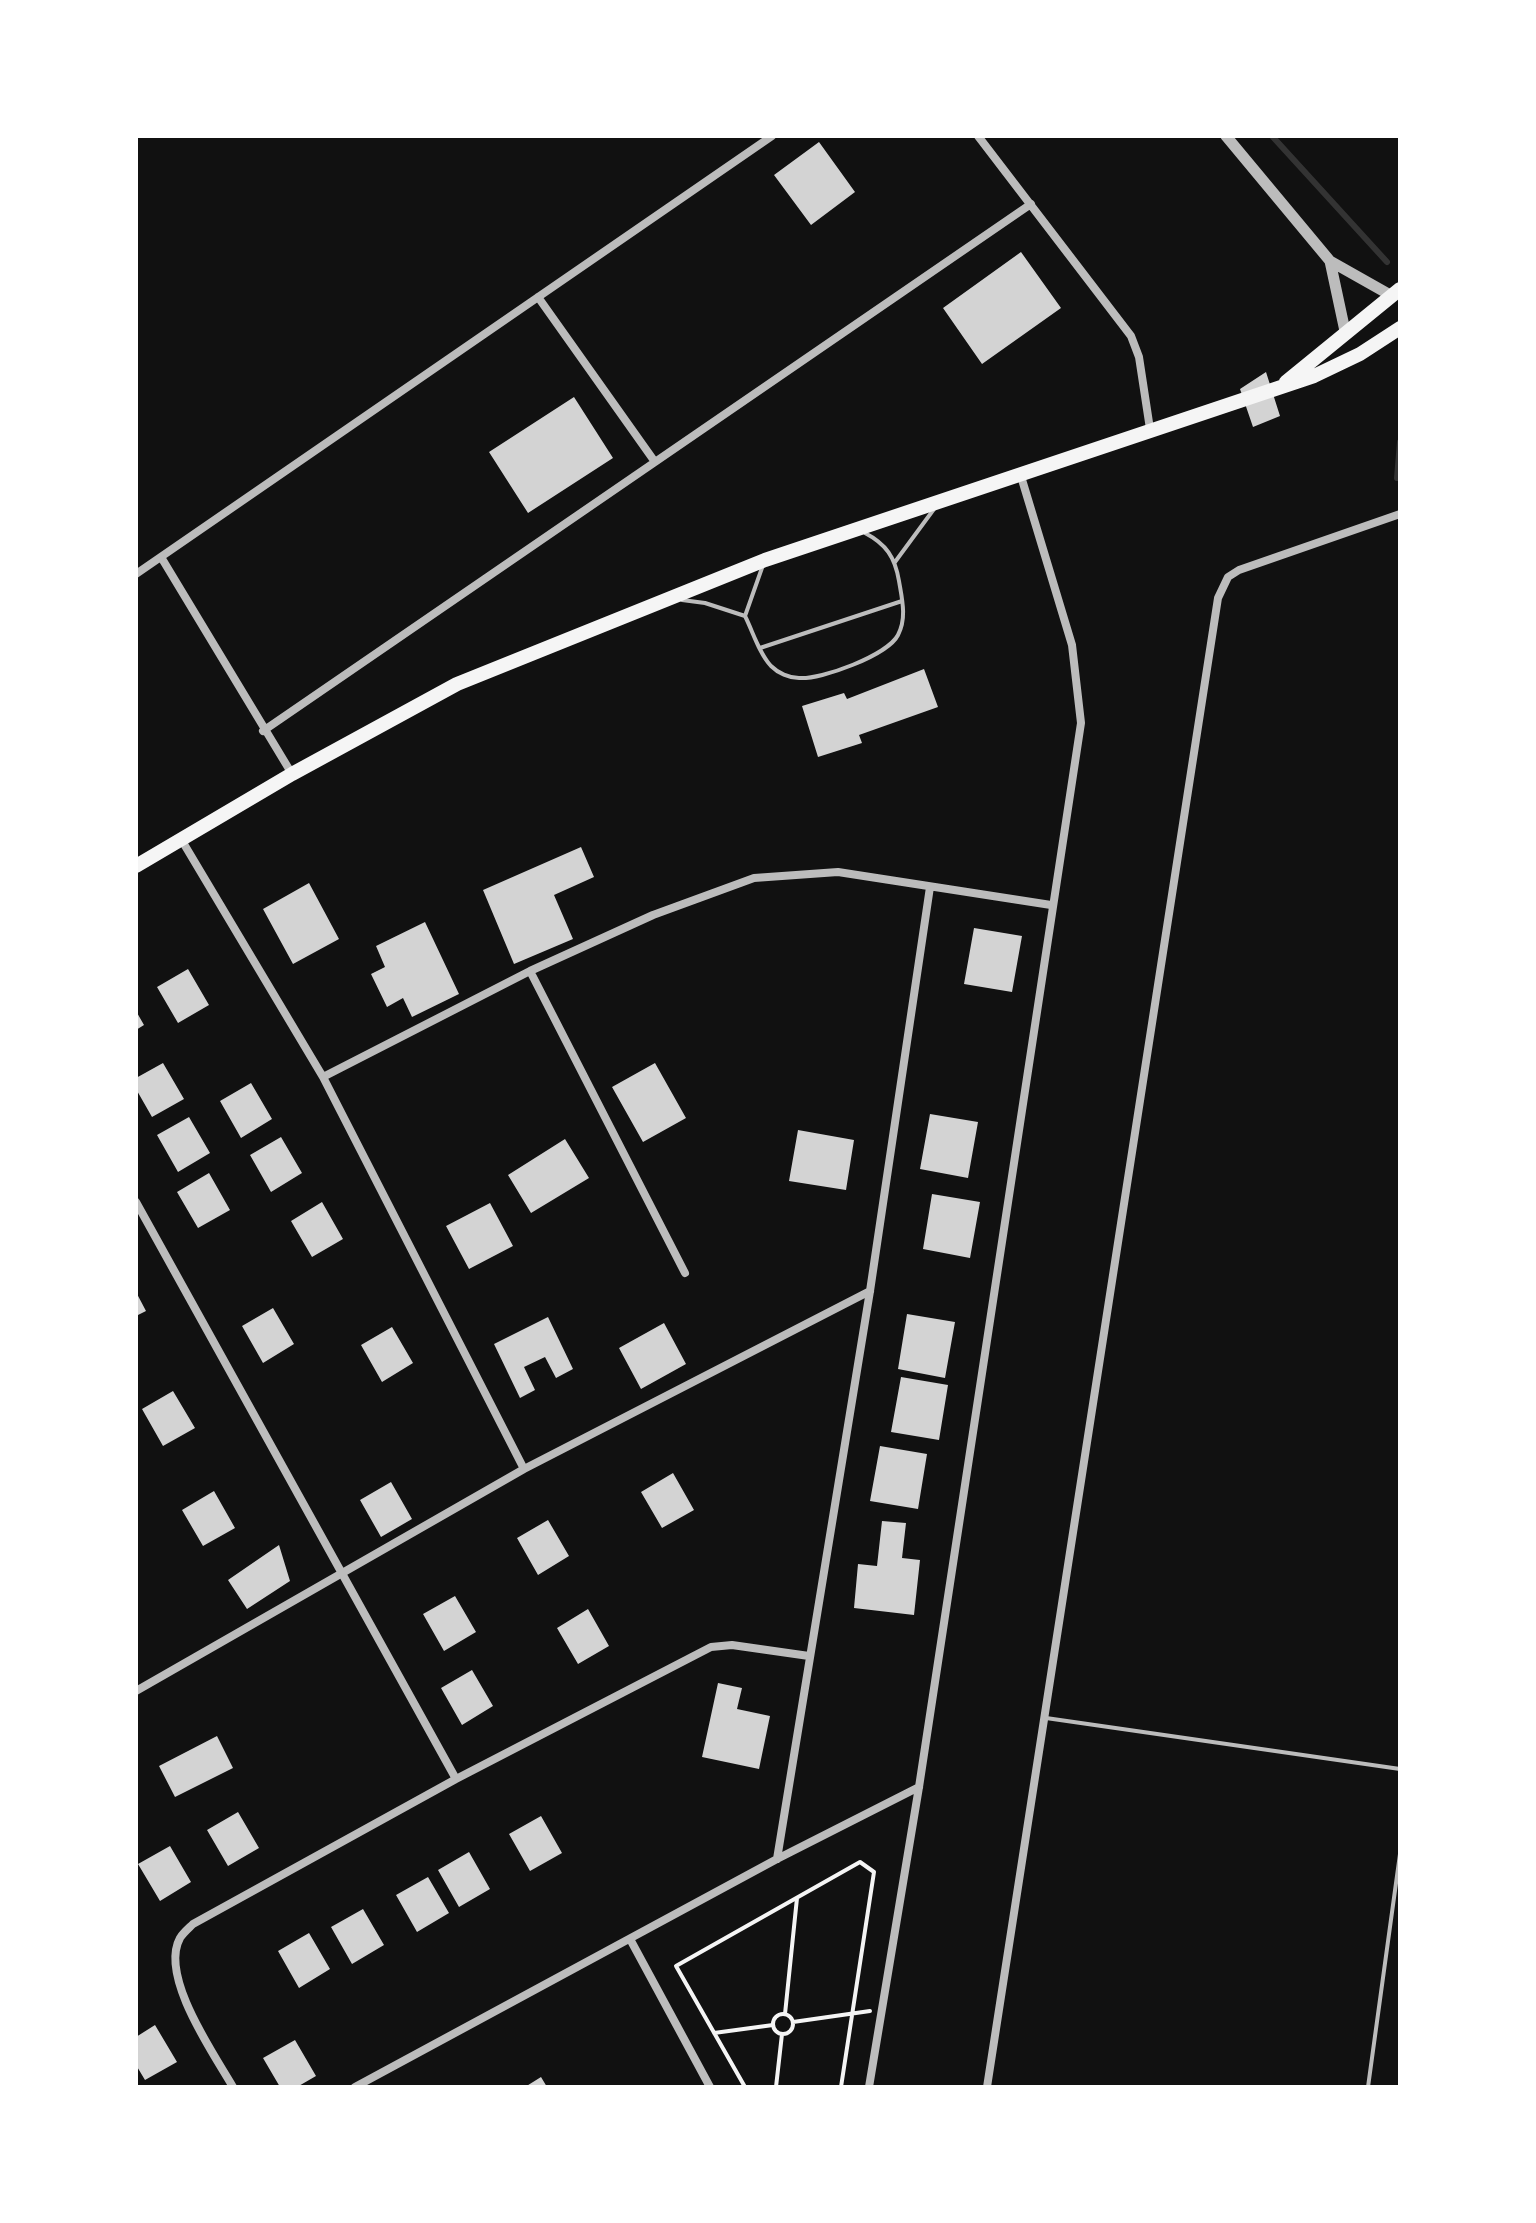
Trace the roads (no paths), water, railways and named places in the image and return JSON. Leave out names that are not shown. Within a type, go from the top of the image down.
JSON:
[{"type":"main road","points":[[1284,384],[1396,292]]},
{"type":"main road","points":[[136,866],[292,774],[457,684],[765,560],[1020,472],[1314,376],[1360,354],[1400,328]]},
{"type":"main road","points":[[1345,331],[1360,354]]},
{"type":"street","points":[[136,574],[772,136]]},
{"type":"street","points":[[978,136],[1131,336],[1139,357],[1150,429]]},
{"type":"street","points":[[1226,136],[1330,261],[1396,292]]},
{"type":"street","points":[[263,731],[1031,204]]},
{"type":"street","points":[[1330,261],[1345,331]]},
{"type":"street","points":[[538,297],[655,462]]},
{"type":"street","points":[[869,2087],[919,1787],[1081,723],[1072,645],[1020,472]]},
{"type":"street","points":[[987,2087],[1218,598],[1228,577],[1239,570],[1400,514]]},
{"type":"street","points":[[161,557],[263,731],[292,774]]},
{"type":"street","points":[[181,839],[323,1077],[524,1469]]},
{"type":"street","points":[[323,1077],[530,971],[653,915],[754,878],[838,872],[1051,905]]},
{"type":"street","points":[[777,1859],[870,1291],[930,887]]},
{"type":"street","points":[[530,971],[685,1273]]},
{"type":"street","points":[[136,1202],[456,1779]]},
{"type":"street","points":[[136,1691],[524,1469],[870,1291]]},
{"type":"street","points":[[233,2087],[186,2003],[176,1970],[179,1939],[193,1924],[456,1779],[711,1647],[732,1645],[809,1656]]},
{"type":"street","points":[[355,2087],[777,1859],[919,1787]]},
{"type":"street","points":[[630,1939],[710,2087]]},
{"type":"lane","points":[[895,562],[942,501]]},
{"type":"lane","points":[[765,560],[752,587],[745,616],[760,648],[779,672],[799,678],[866,659],[888,649],[898,635],[903,619],[902,601],[895,562],[875,538],[855,529]]},
{"type":"lane","points":[[663,599],[705,603],[745,616]]},
{"type":"lane","points":[[760,648],[902,601]]},
{"type":"lane","points":[[1043,1717],[1400,1769]]},
{"type":"lane","points":[[1368,2087],[1400,1854]]},
{"type":"waterway","points":[[1272,136],[1387,262]]},
{"type":"waterway","points":[[1397,478],[1400,442]]}]
